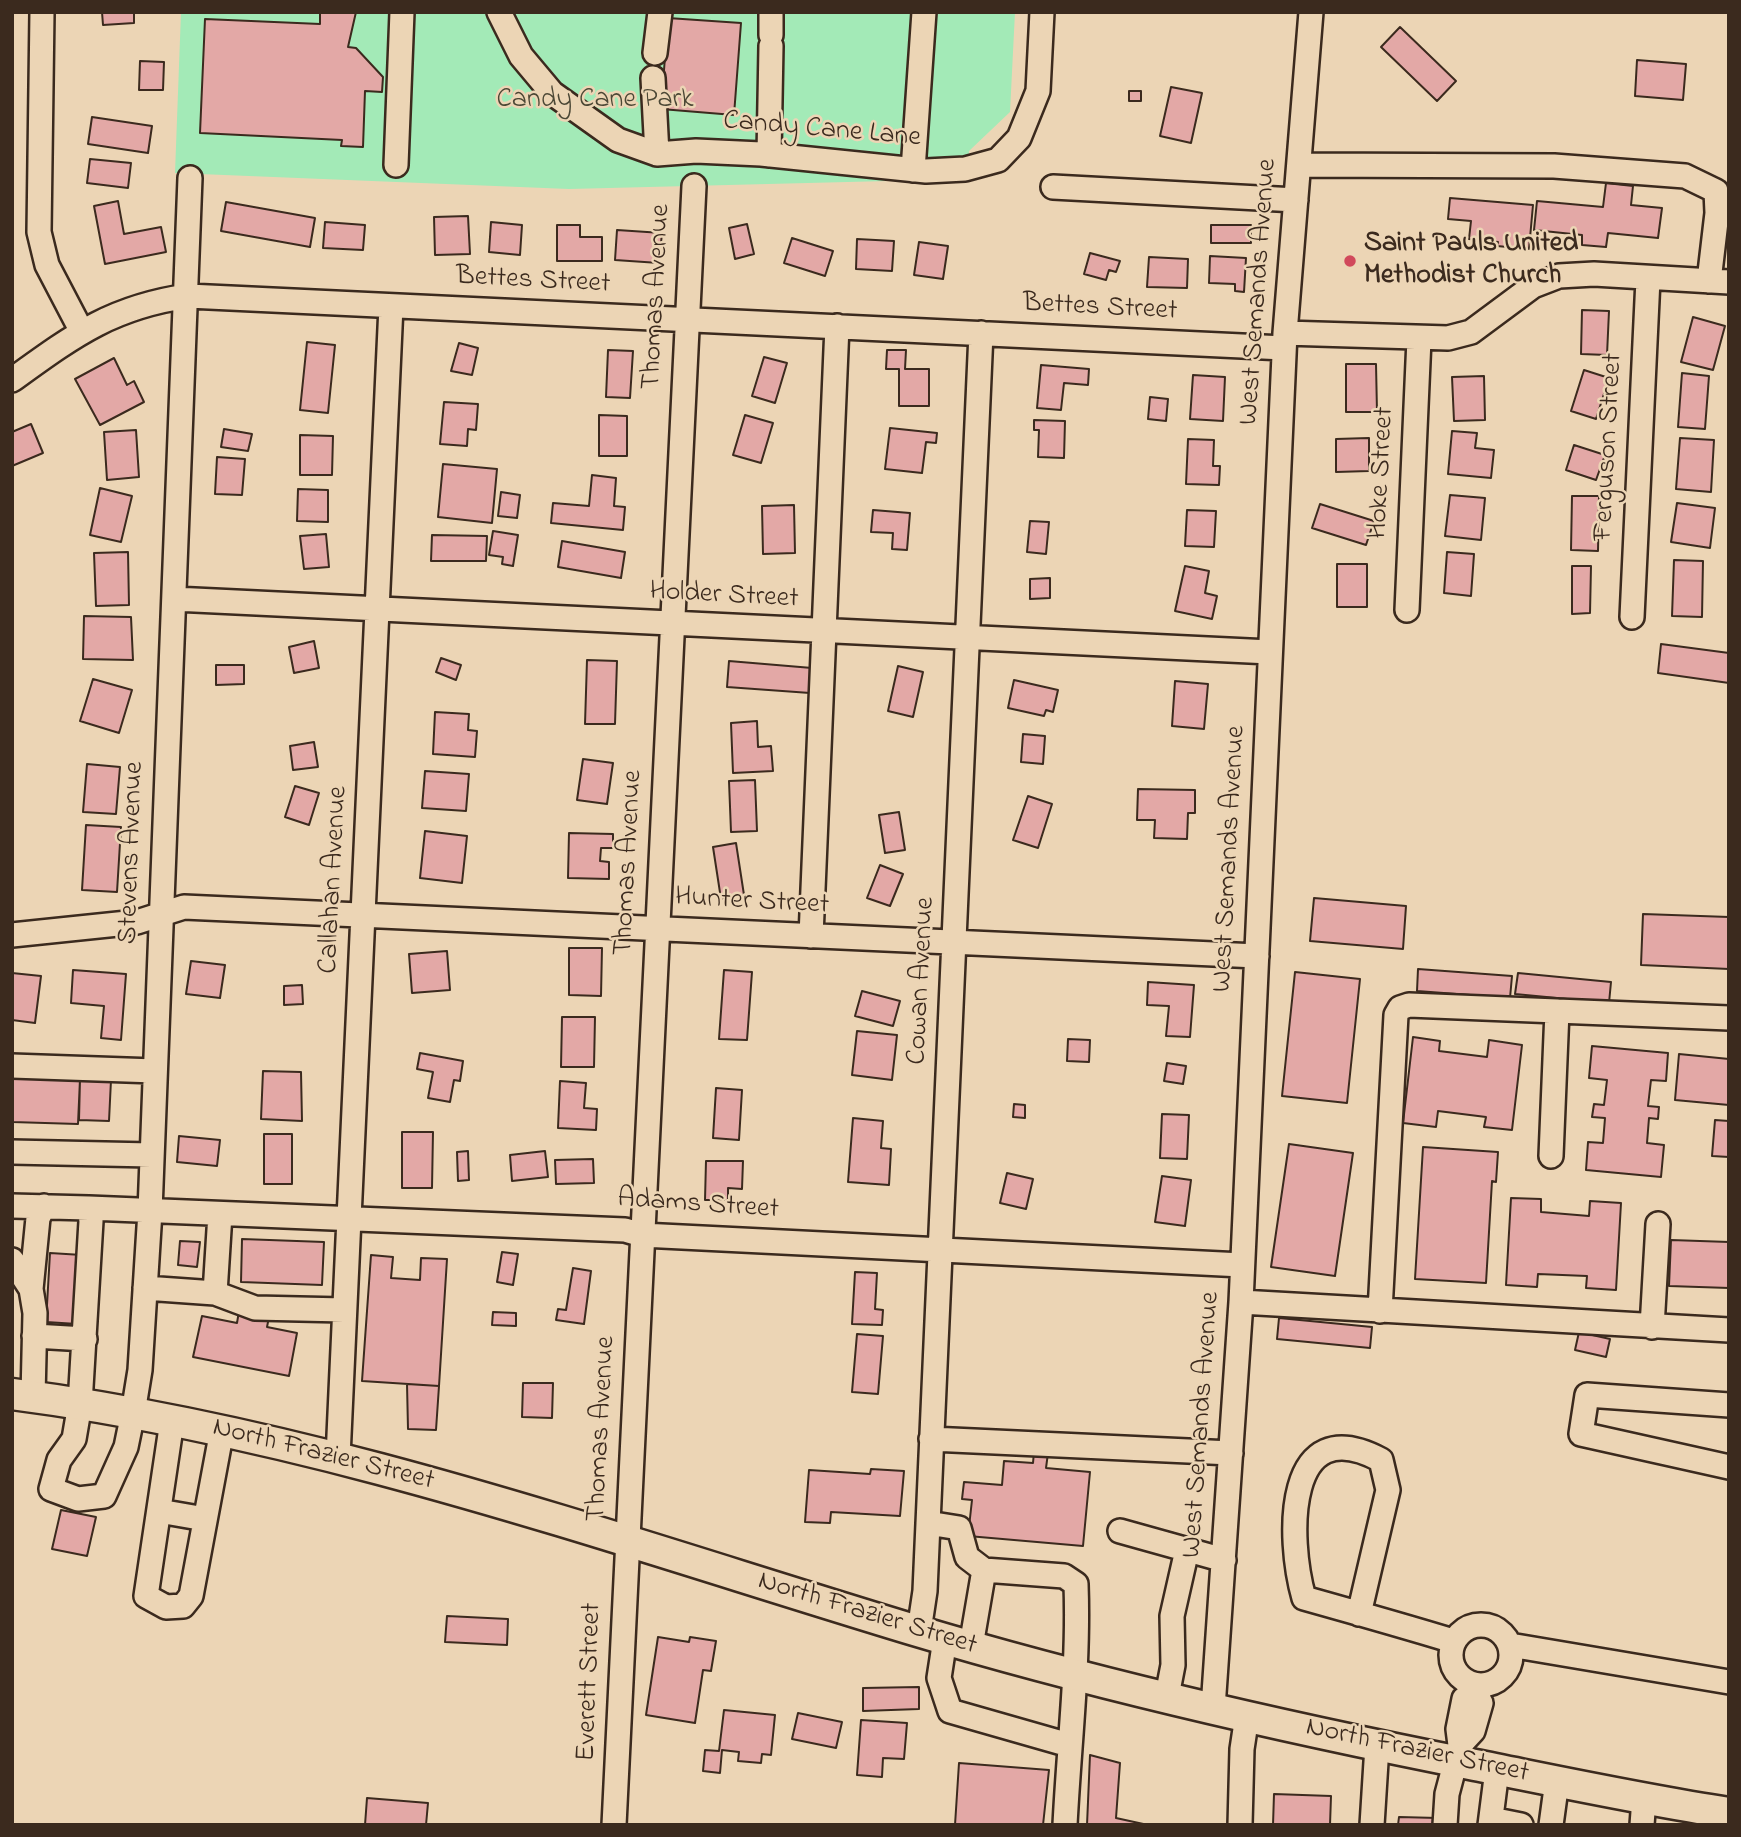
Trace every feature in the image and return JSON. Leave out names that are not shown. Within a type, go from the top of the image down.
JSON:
[{"type":"main road","name":"North Frazier Street","points":[[22,1395],[222,1430],[338,1457],[452,1487],[945,1638],[1213,1708],[1377,1746],[1458,1753],[1497,1770],[1557,1781],[1643,1812],[1727,1817]]},
{"type":"street","points":[[42,12],[39,232],[47,265],[81,330]]},
{"type":"street","points":[[396,165],[401,12]]},
{"type":"street","name":"Candy Cane Lane","points":[[499,12],[521,56],[552,93],[618,140],[656,154],[696,151],[769,155],[913,170],[965,169],[998,160],[1019,138],[1038,91],[1042,12]]},
{"type":"street","points":[[655,53],[660,12]]},
{"type":"street","points":[[769,155],[771,12]]},
{"type":"street","points":[[913,170],[923,12]]},
{"type":"street","name":"West Semands Avenue","points":[[1213,1708],[1241,1302],[1284,341],[1311,12]]},
{"type":"street","points":[[653,78],[656,154]]},
{"type":"street","points":[[1299,165],[1554,166],[1685,176],[1716,191],[1719,281]]},
{"type":"street","name":"Stevens Avenue","points":[[80,1404],[74,1438],[59,1460],[51,1489],[78,1499],[104,1496],[126,1447],[133,1413],[145,1288],[188,296],[190,178]]},
{"type":"street","name":"Thomas Avenue","points":[[627,1542],[694,186]]},
{"type":"street","points":[[1053,187],[1296,200]]},
{"type":"street","name":"Bettes Street","points":[[12,380],[81,330],[124,310],[188,296],[981,333],[1284,341],[1419,339],[1471,332],[1533,286],[1559,276],[1594,274],[1719,281]]},
{"type":"street","name":"Ferguson Street","points":[[1632,617],[1648,279]]},
{"type":"street","name":"Callahan Avenue","points":[[338,1457],[391,306]]},
{"type":"street","points":[[811,936],[836,326]]},
{"type":"street","name":"Cowan Avenue","points":[[945,1638],[925,1591],[981,333]]},
{"type":"street","name":"Hoke Street","points":[[1407,610],[1419,339]]},
{"type":"street","name":"Holder Street","points":[[174,599],[969,640],[1270,652]]},
{"type":"street","name":"Hunter Street","points":[[12,935],[137,922],[160,912],[184,907],[1257,956]]},
{"type":"street","points":[[1380,1311],[1396,1015],[1400,1008],[1409,1005],[1729,1018]]},
{"type":"street","points":[[1551,1156],[1557,1011]]},
{"type":"street","points":[[12,1066],[155,1070]]},
{"type":"street","points":[[12,1152],[151,1155]]},
{"type":"street","name":"Adams Street","points":[[12,1206],[625,1230],[642,1235],[1242,1265]]},
{"type":"street","points":[[22,1395],[34,1336],[35,1313],[31,1289],[38,1219],[44,1206]]},
{"type":"street","points":[[80,1404],[91,1221],[89,1208]]},
{"type":"street","points":[[215,1293],[220,1214]]},
{"type":"street","points":[[1652,1327],[1658,1224]]},
{"type":"street","points":[[12,1260],[31,1289]]},
{"type":"street","points":[[145,1288],[215,1293],[255,1308],[344,1310]]},
{"type":"street","points":[[1241,1302],[1729,1330]]},
{"type":"street","points":[[34,1336],[85,1339]]},
{"type":"street","points":[[1729,1405],[1587,1395],[1581,1434],[1729,1467]]},
{"type":"street","points":[[172,1421],[146,1596],[166,1607],[183,1606],[191,1596],[222,1430]]},
{"type":"street","points":[[932,1438],[1231,1453]]},
{"type":"street","points":[[1359,1614],[1388,1490],[1381,1460],[1360,1449],[1336,1447],[1313,1458],[1297,1487],[1297,1572],[1304,1598],[1359,1614],[1454,1641]]},
{"type":"street","points":[[159,1511],[205,1519]]},
{"type":"street","points":[[928,1523],[959,1528],[967,1557],[984,1570],[1065,1576],[1076,1584],[1077,1674],[1069,1745],[1065,1825]]},
{"type":"street","points":[[1120,1531],[1224,1560]]},
{"type":"street","name":"Everett Street","points":[[614,1825],[627,1542]]},
{"type":"street","points":[[1167,1696],[1173,1665],[1172,1616],[1187,1550]]},
{"type":"street","points":[[984,1570],[945,1638],[939,1678],[950,1711],[1069,1745]]},
{"type":"street","points":[[1445,1825],[1447,1794],[1458,1753],[1473,1731],[1480,1703],[1476,1690],[1454,1670],[1450,1650],[1454,1641],[1467,1628],[1487,1625],[1497,1629],[1510,1645],[1510,1665],[1497,1682],[1476,1690]]},
{"type":"street","points":[[1510,1645],[1729,1682]]},
{"type":"street","points":[[1240,1825],[1242,1749],[1247,1716]]},
{"type":"street","points":[[1373,1825],[1377,1746]]},
{"type":"street","points":[[1497,1770],[1490,1822],[1521,1825]]},
{"type":"street","points":[[1551,1825],[1557,1781]]},
{"type":"green space","name":"Candy Cane Park","points":[[181,12],[1015,12],[1010,112],[969,151],[967,179],[569,189],[175,173]]},
{"type":"building","points":[[102,12],[134,12],[134,23],[103,25]]},
{"type":"building","points":[[320,12],[356,12],[348,47],[356,48],[383,77],[382,92],[365,91],[363,147],[341,146],[342,140],[200,133],[205,19],[320,24]]},
{"type":"building","points":[[668,18],[741,23],[734,115],[661,109]]},
{"type":"building","points":[[1400,27],[1456,81],[1437,101],[1381,47]]},
{"type":"building","points":[[1637,60],[1686,64],[1683,100],[1635,96]]},
{"type":"building","points":[[140,61],[164,62],[163,90],[139,90]]},
{"type":"building","points":[[1171,87],[1202,93],[1191,143],[1160,136]]},
{"type":"building","points":[[1129,91],[1141,91],[1141,101],[1129,101]]},
{"type":"building","points":[[92,117],[152,126],[148,153],[88,144]]},
{"type":"building","points":[[90,159],[131,163],[128,188],[87,183]]},
{"type":"building","points":[[1606,183],[1633,186],[1631,205],[1662,208],[1658,238],[1608,233],[1606,247],[1582,245],[1582,235],[1534,230],[1537,201],[1603,207]]},
{"type":"building","points":[[1450,198],[1533,205],[1529,249],[1497,246],[1498,242],[1469,239],[1471,221],[1448,219]]},
{"type":"building","points":[[118,201],[124,234],[161,227],[166,252],[105,264],[94,206]]},
{"type":"building","points":[[226,202],[315,218],[310,247],[221,231]]},
{"type":"building","points":[[468,216],[470,254],[435,255],[434,217]]},
{"type":"building","points":[[325,222],[365,225],[363,250],[323,248]]},
{"type":"building","points":[[491,222],[522,225],[520,255],[489,252]]},
{"type":"building","points":[[747,224],[754,254],[735,259],[729,228]]},
{"type":"building","points":[[557,225],[580,225],[580,237],[602,237],[602,261],[557,261]]},
{"type":"building","points":[[1211,225],[1251,225],[1251,243],[1211,243]]},
{"type":"building","points":[[617,230],[662,233],[659,263],[615,260]]},
{"type":"building","points":[[792,238],[833,251],[825,276],[784,263]]},
{"type":"building","points":[[857,239],[894,241],[892,271],[856,269]]},
{"type":"building","points":[[919,242],[948,246],[943,279],[914,275]]},
{"type":"building","points":[[1090,253],[1120,261],[1116,272],[1109,270],[1106,280],[1084,274]]},
{"type":"building","points":[[1210,256],[1246,258],[1244,292],[1235,291],[1235,284],[1209,283]]},
{"type":"building","points":[[1149,257],[1188,259],[1187,288],[1147,287]]},
{"type":"building","points":[[1582,310],[1609,311],[1607,355],[1581,354]]},
{"type":"building","points":[[1693,317],[1725,326],[1713,370],[1681,362]]},
{"type":"building","points":[[307,342],[335,345],[328,413],[300,410]]},
{"type":"building","points":[[459,343],[478,348],[472,375],[451,371]]},
{"type":"building","points":[[608,350],[633,351],[630,398],[606,397]]},
{"type":"building","points":[[887,350],[906,350],[905,369],[929,369],[929,406],[899,406],[899,369],[886,369]]},
{"type":"building","points":[[764,357],[787,363],[775,403],[752,396]]},
{"type":"building","points":[[114,358],[127,385],[134,381],[144,402],[100,425],[75,379]]},
{"type":"building","points":[[1346,364],[1376,364],[1377,412],[1346,412]]},
{"type":"building","points":[[1041,365],[1089,369],[1088,385],[1064,383],[1061,410],[1037,408]]},
{"type":"building","points":[[1584,370],[1609,378],[1596,419],[1571,411]]},
{"type":"building","points":[[1682,373],[1709,376],[1705,429],[1678,427]]},
{"type":"building","points":[[1193,375],[1225,377],[1223,421],[1190,419]]},
{"type":"building","points":[[1484,376],[1485,420],[1454,421],[1452,377]]},
{"type":"building","points":[[1150,397],[1168,399],[1166,421],[1148,419]]},
{"type":"building","points":[[444,402],[478,404],[476,430],[468,429],[467,446],[440,444]]},
{"type":"building","points":[[599,415],[627,416],[627,456],[599,456]]},
{"type":"building","points":[[745,415],[773,423],[761,463],[733,455]]},
{"type":"building","points":[[1034,420],[1065,421],[1064,458],[1038,457],[1039,430],[1034,430]]},
{"type":"building","points":[[31,424],[43,453],[12,466],[12,432]]},
{"type":"building","points":[[890,428],[937,433],[936,443],[926,442],[922,473],[885,469]]},
{"type":"building","points":[[224,429],[252,434],[248,451],[221,447]]},
{"type":"building","points":[[136,430],[139,477],[107,480],[104,432]]},
{"type":"building","points":[[1452,431],[1477,433],[1475,448],[1494,450],[1491,478],[1448,474]]},
{"type":"building","points":[[300,435],[333,436],[332,475],[300,475]]},
{"type":"building","points":[[1369,438],[1369,471],[1336,472],[1336,439]]},
{"type":"building","points":[[1680,438],[1714,440],[1711,492],[1676,489]]},
{"type":"building","points":[[1188,439],[1214,440],[1213,466],[1220,466],[1219,485],[1186,484]]},
{"type":"building","points":[[1574,445],[1605,455],[1596,480],[1566,470]]},
{"type":"building","points":[[217,457],[245,459],[242,495],[215,494]]},
{"type":"building","points":[[443,464],[497,469],[492,523],[438,517]]},
{"type":"building","points":[[592,475],[616,478],[614,506],[625,507],[623,530],[551,523],[553,503],[589,506]]},
{"type":"building","points":[[100,488],[132,496],[121,542],[90,535]]},
{"type":"building","points":[[298,489],[328,490],[328,522],[297,521]]},
{"type":"building","points":[[501,492],[520,495],[517,518],[498,516]]},
{"type":"building","points":[[1450,495],[1485,498],[1481,540],[1445,536]]},
{"type":"building","points":[[1572,496],[1599,496],[1598,551],[1571,550]]},
{"type":"building","points":[[1677,503],[1715,508],[1710,548],[1671,542]]},
{"type":"building","points":[[1320,504],[1374,521],[1366,545],[1312,528]]},
{"type":"building","points":[[794,505],[795,553],[763,554],[762,506]]},
{"type":"building","points":[[873,510],[910,513],[907,550],[892,549],[893,533],[871,532]]},
{"type":"building","points":[[1187,510],[1216,511],[1214,547],[1185,546]]},
{"type":"building","points":[[1030,521],[1049,522],[1046,554],[1027,552]]},
{"type":"building","points":[[493,531],[518,535],[513,566],[502,564],[503,557],[489,555]]},
{"type":"building","points":[[326,534],[329,567],[304,569],[300,536]]},
{"type":"building","points":[[432,535],[487,536],[486,561],[431,561]]},
{"type":"building","points":[[562,541],[625,552],[621,578],[558,567]]},
{"type":"building","points":[[128,552],[129,605],[96,606],[94,553]]},
{"type":"building","points":[[1447,552],[1474,554],[1471,596],[1444,593]]},
{"type":"building","points":[[1674,560],[1703,561],[1702,617],[1672,616]]},
{"type":"building","points":[[1337,564],[1367,564],[1367,607],[1337,607]]},
{"type":"building","points":[[1185,566],[1209,571],[1205,593],[1217,596],[1212,619],[1175,611]]},
{"type":"building","points":[[1572,566],[1591,566],[1590,613],[1572,614]]},
{"type":"building","points":[[1050,578],[1050,598],[1030,599],[1030,579]]},
{"type":"building","points":[[84,616],[131,617],[133,660],[83,659]]},
{"type":"building","points":[[314,641],[319,668],[294,673],[289,647]]},
{"type":"building","points":[[1661,644],[1729,653],[1729,683],[1658,673]]},
{"type":"building","points":[[441,658],[461,665],[456,680],[436,672]]},
{"type":"building","points":[[587,660],[617,661],[615,724],[585,724]]},
{"type":"building","points":[[729,661],[812,668],[810,693],[727,687]]},
{"type":"building","points":[[216,665],[244,665],[244,684],[216,685]]},
{"type":"building","points":[[898,666],[923,672],[913,717],[888,711]]},
{"type":"building","points":[[93,679],[132,690],[119,733],[80,721]]},
{"type":"building","points":[[1014,680],[1058,690],[1053,712],[1046,710],[1044,716],[1008,708]]},
{"type":"building","points":[[1175,681],[1208,684],[1204,729],[1172,726]]},
{"type":"building","points":[[435,712],[469,714],[468,730],[477,731],[475,757],[433,754]]},
{"type":"building","points":[[757,721],[758,747],[771,746],[773,771],[733,773],[731,723]]},
{"type":"building","points":[[1023,734],[1045,736],[1043,764],[1021,762]]},
{"type":"building","points":[[314,742],[318,767],[293,770],[290,746]]},
{"type":"building","points":[[583,759],[613,763],[607,804],[577,800]]},
{"type":"building","points":[[87,764],[120,767],[116,814],[83,812]]},
{"type":"building","points":[[425,771],[469,774],[466,811],[422,808]]},
{"type":"building","points":[[755,780],[757,831],[731,832],[729,781]]},
{"type":"building","points":[[295,786],[319,793],[309,825],[285,817]]},
{"type":"building","points":[[1138,789],[1195,790],[1195,813],[1188,813],[1187,839],[1154,838],[1155,820],[1137,820]]},
{"type":"building","points":[[1028,796],[1052,804],[1038,848],[1013,840]]},
{"type":"building","points":[[899,812],[905,850],[885,853],[879,815]]},
{"type":"building","points":[[86,825],[121,827],[117,892],[82,890]]},
{"type":"building","points":[[425,831],[467,836],[462,883],[420,878]]},
{"type":"building","points":[[569,833],[613,834],[613,848],[601,848],[600,861],[609,862],[609,879],[568,878]]},
{"type":"building","points":[[736,843],[744,895],[721,899],[713,847]]},
{"type":"building","points":[[880,865],[903,874],[890,906],[867,898]]},
{"type":"building","points":[[1314,898],[1406,906],[1403,949],[1310,941]]},
{"type":"building","points":[[1643,914],[1729,917],[1729,969],[1641,965]]},
{"type":"building","points":[[569,948],[602,948],[601,996],[569,995]]},
{"type":"building","points":[[447,951],[450,990],[412,993],[409,954]]},
{"type":"building","points":[[191,961],[225,965],[220,998],[186,994]]},
{"type":"building","points":[[1418,969],[1512,976],[1510,998],[1417,991]]},
{"type":"building","points":[[73,970],[126,974],[121,1040],[101,1038],[104,1006],[71,1003]]},
{"type":"building","points":[[724,970],[752,972],[747,1040],[719,1039]]},
{"type":"building","points":[[1295,972],[1360,979],[1347,1103],[1282,1096]]},
{"type":"building","points":[[12,973],[41,976],[35,1023],[12,1020]]},
{"type":"building","points":[[1518,973],[1611,982],[1609,1003],[1515,994]]},
{"type":"building","points":[[1148,982],[1194,985],[1190,1037],[1166,1036],[1169,1006],[1147,1005]]},
{"type":"building","points":[[302,985],[303,1004],[284,1005],[284,986]]},
{"type":"building","points":[[862,991],[900,1001],[893,1026],[855,1016]]},
{"type":"building","points":[[562,1017],[595,1017],[594,1067],[561,1067]]},
{"type":"building","points":[[857,1031],[897,1035],[892,1080],[852,1075]]},
{"type":"building","points":[[1413,1037],[1440,1041],[1439,1051],[1487,1057],[1489,1040],[1522,1045],[1512,1130],[1484,1127],[1486,1117],[1438,1111],[1436,1127],[1403,1123]]},
{"type":"building","points":[[1068,1039],[1090,1040],[1089,1062],[1067,1061]]},
{"type":"building","points":[[1592,1046],[1668,1053],[1666,1081],[1651,1080],[1648,1106],[1659,1107],[1658,1119],[1649,1118],[1647,1143],[1664,1145],[1661,1177],[1586,1170],[1588,1142],[1603,1143],[1605,1118],[1592,1117],[1594,1104],[1604,1105],[1607,1080],[1589,1078]]},
{"type":"building","points":[[420,1053],[463,1061],[460,1081],[454,1080],[450,1102],[428,1098],[433,1072],[417,1069]]},
{"type":"building","points":[[1679,1054],[1729,1059],[1729,1105],[1675,1100]]},
{"type":"building","points":[[1167,1063],[1186,1066],[1183,1084],[1164,1081]]},
{"type":"building","points":[[263,1071],[301,1072],[302,1121],[261,1119]]},
{"type":"building","points":[[12,1076],[80,1079],[78,1124],[12,1122]]},
{"type":"building","points":[[80,1079],[111,1080],[109,1121],[79,1120]]},
{"type":"building","points":[[560,1081],[586,1083],[584,1108],[597,1109],[596,1130],[558,1128]]},
{"type":"building","points":[[716,1088],[742,1090],[739,1140],[713,1138]]},
{"type":"building","points":[[1014,1104],[1025,1105],[1025,1118],[1013,1117]]},
{"type":"building","points":[[1162,1114],[1189,1115],[1187,1159],[1160,1158]]},
{"type":"building","points":[[853,1118],[883,1121],[881,1148],[891,1149],[889,1185],[848,1182]]},
{"type":"building","points":[[1715,1120],[1729,1121],[1729,1157],[1712,1156]]},
{"type":"building","points":[[402,1132],[433,1132],[432,1188],[402,1188]]},
{"type":"building","points":[[264,1134],[292,1134],[292,1184],[264,1184]]},
{"type":"building","points":[[179,1136],[220,1140],[217,1166],[177,1162]]},
{"type":"building","points":[[1289,1144],[1353,1153],[1335,1276],[1271,1267]]},
{"type":"building","points":[[1423,1147],[1498,1152],[1496,1182],[1492,1181],[1486,1283],[1415,1279]]},
{"type":"building","points":[[468,1151],[469,1180],[458,1181],[457,1152]]},
{"type":"building","points":[[545,1151],[548,1177],[512,1181],[510,1155]]},
{"type":"building","points":[[593,1159],[594,1183],[556,1184],[555,1160]]},
{"type":"building","points":[[706,1161],[743,1161],[742,1189],[728,1188],[728,1200],[705,1200]]},
{"type":"building","points":[[1007,1173],[1033,1179],[1026,1209],[1000,1203]]},
{"type":"building","points":[[1162,1176],[1191,1180],[1185,1226],[1155,1222]]},
{"type":"building","points":[[1511,1198],[1541,1199],[1541,1212],[1589,1216],[1590,1201],[1621,1203],[1616,1290],[1586,1288],[1587,1276],[1538,1274],[1537,1287],[1506,1285]]},
{"type":"building","points":[[242,1239],[324,1242],[322,1285],[241,1282]]},
{"type":"building","points":[[1671,1240],[1729,1242],[1729,1288],[1669,1286]]},
{"type":"building","points":[[180,1241],[200,1242],[197,1267],[178,1265]]},
{"type":"building","points":[[502,1252],[518,1254],[513,1285],[497,1282]]},
{"type":"building","points":[[50,1253],[82,1255],[77,1324],[46,1322]]},
{"type":"building","points":[[371,1255],[393,1257],[391,1278],[420,1280],[421,1258],[447,1259],[439,1386],[362,1381]]},
{"type":"building","points":[[573,1268],[591,1271],[584,1324],[556,1320],[558,1309],[566,1310]]},
{"type":"building","points":[[855,1272],[877,1273],[875,1309],[883,1310],[882,1325],[852,1324]]},
{"type":"building","points":[[239,1311],[269,1317],[267,1327],[297,1333],[289,1376],[193,1357],[202,1316],[237,1323]]},
{"type":"building","points":[[493,1312],[516,1313],[516,1326],[492,1325]]},
{"type":"building","points":[[1279,1318],[1372,1327],[1370,1348],[1277,1339]]},
{"type":"building","points":[[1579,1332],[1610,1339],[1606,1357],[1575,1350]]},
{"type":"building","points":[[857,1334],[883,1336],[878,1394],[852,1392]]},
{"type":"building","points":[[523,1383],[553,1383],[552,1418],[522,1417]]},
{"type":"building","points":[[407,1384],[439,1386],[436,1430],[408,1429]]},
{"type":"building","points":[[1034,1452],[1048,1453],[1046,1468],[1090,1472],[1083,1546],[968,1536],[972,1500],[962,1499],[964,1482],[1002,1485],[1004,1461],[1033,1463]]},
{"type":"building","points":[[871,1469],[904,1471],[900,1516],[831,1512],[830,1523],[805,1522],[809,1470],[870,1474]]},
{"type":"building","points":[[61,1510],[96,1517],[87,1556],[52,1549]]},
{"type":"building","points":[[447,1616],[508,1619],[507,1645],[445,1642]]},
{"type":"building","points":[[658,1637],[689,1642],[690,1637],[716,1641],[711,1671],[703,1670],[695,1723],[646,1715]]},
{"type":"building","points":[[919,1687],[919,1709],[863,1711],[863,1688]]},
{"type":"building","points":[[724,1710],[775,1715],[771,1755],[762,1754],[761,1763],[738,1761],[739,1752],[722,1750],[720,1773],[703,1771],[705,1750],[719,1751]]},
{"type":"building","points":[[798,1713],[842,1722],[836,1748],[792,1739]]},
{"type":"building","points":[[861,1720],[907,1723],[904,1759],[883,1758],[882,1777],[857,1775]]},
{"type":"building","points":[[1090,1755],[1120,1763],[1116,1818],[1148,1825],[1087,1825]]},
{"type":"building","points":[[959,1763],[1049,1770],[1043,1825],[955,1825]]},
{"type":"building","points":[[1274,1794],[1331,1796],[1330,1825],[1273,1825]]},
{"type":"building","points":[[367,1798],[428,1803],[426,1825],[365,1825]]},
{"type":"building","points":[[1399,1817],[1438,1818],[1438,1825],[1398,1825]]},
{"type":"place","name":"Saint Pauls United Methodist Church","points":[[1350,261]]}]
